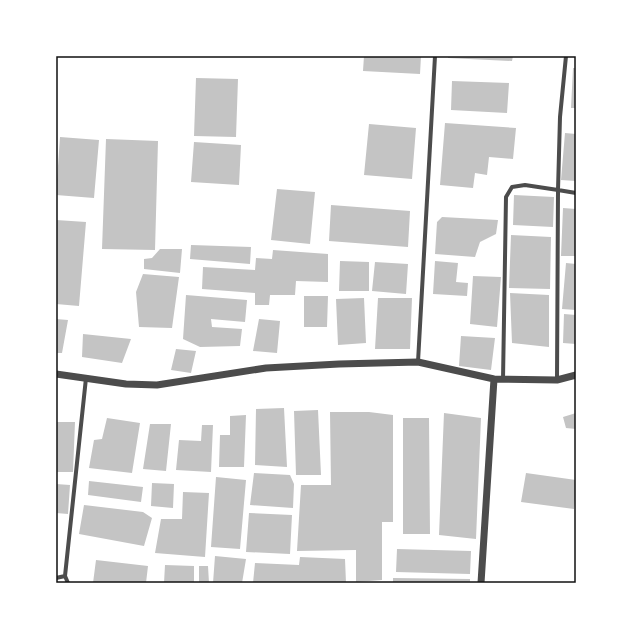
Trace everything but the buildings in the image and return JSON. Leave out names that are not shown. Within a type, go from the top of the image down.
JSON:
[{"type":"street","points":[[418,362],[435,56]]},
{"type":"street","points":[[557,380],[560,117],[566,56]]},
{"type":"street","points":[[503,380],[506,197],[512,187],[525,186],[576,193]]},
{"type":"street","points":[[56,374],[126,384],[157,386],[266,368],[418,362],[494,380],[557,380],[576,375]]},
{"type":"street","points":[[68,583],[65,576],[86,378]]},
{"type":"street","points":[[481,583],[494,380]]},
{"type":"street","points":[[56,578],[65,576]]}]
